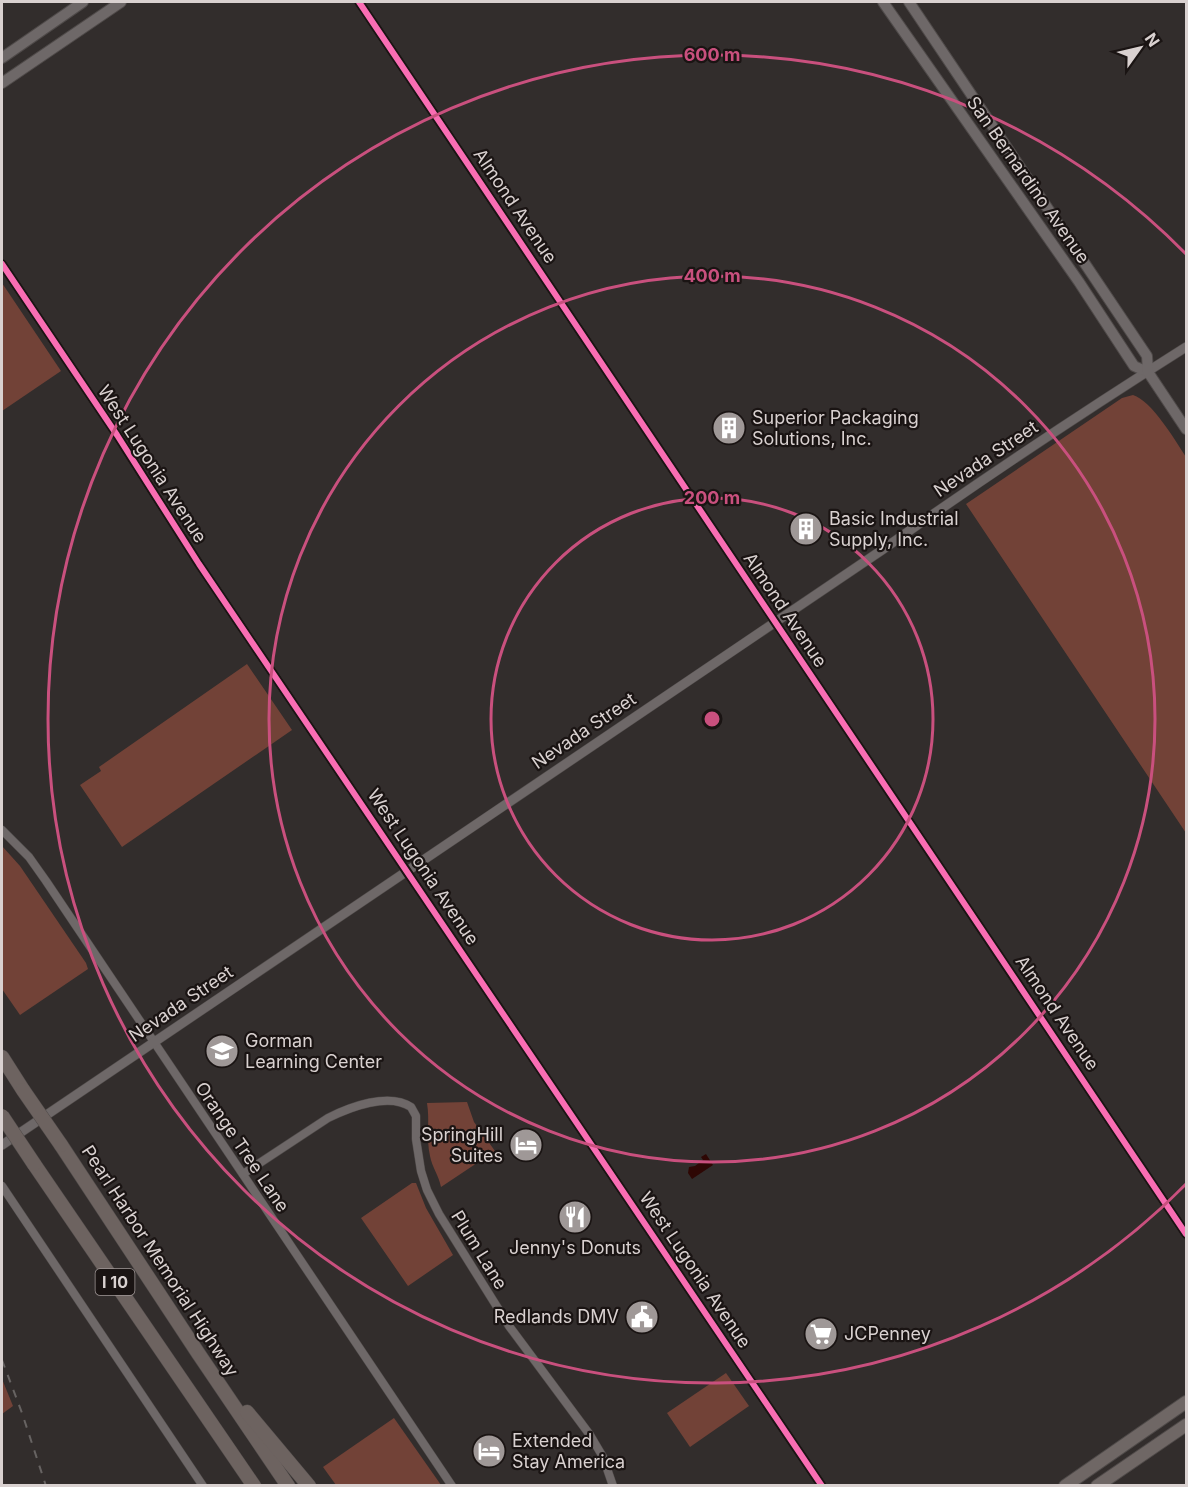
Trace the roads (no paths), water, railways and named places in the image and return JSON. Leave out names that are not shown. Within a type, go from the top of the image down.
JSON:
[{"type":"highway","name":"Pearl Harbor Memorial Highway","points":[[2,1057],[288,1485]]},
{"type":"highway","name":"I 10","points":[[2,1116],[254,1485]]},
{"type":"highway","points":[[198,1353],[309,1485]]},
{"type":"highway","points":[[195,1400],[244,1485]]},
{"type":"main road","points":[[2,58],[83,2]]},
{"type":"main road","points":[[2,83],[121,2]]},
{"type":"main road","name":"San Bernardino Avenue","points":[[883,2],[1134,366],[1148,372]]},
{"type":"main road","name":"San Bernardino Avenue","points":[[909,2],[1147,356],[1148,372],[1186,429]]},
{"type":"main road","points":[[1065,1485],[1186,1401]]},
{"type":"main road","points":[[1097,1485],[1186,1425]]},
{"type":"street","name":"Almond Avenue","points":[[359,2],[1186,1234]]},
{"type":"street","name":"West Lugonia Avenue","points":[[2,264],[117,435],[199,564],[822,1485]]},
{"type":"street","name":"Nevada Street","points":[[2,1145],[947,504],[1186,347]]},
{"type":"street","name":"Orange Tree Lane","points":[[2,830],[29,857],[452,1485]]},
{"type":"street","name":"Plum Lane","points":[[243,1174],[343,1110],[371,1102],[400,1102],[411,1107],[416,1116],[416,1139],[421,1171],[427,1190],[439,1214],[508,1326],[590,1435],[603,1456],[613,1485]]},
{"type":"street","points":[[2,1186],[202,1485]]},
{"type":"railway","points":[[2,1360],[46,1486]]},
{"type":"place","name":"Superior Packaging Solutions, Inc.","points":[[729,428]]},
{"type":"place","name":"Basic Industrial Supply, Inc.","points":[[806,529]]},
{"type":"place","name":"Gorman Learning Center","points":[[222,1051]]},
{"type":"place","name":"SpringHill Suites","points":[[526,1145]]},
{"type":"place","name":"Jenny's Donuts","points":[[575,1217]]},
{"type":"place","name":"Redlands DMV","points":[[642,1317]]},
{"type":"place","name":"JCPenney","points":[[821,1334]]},
{"type":"place","name":"Extended Stay America","points":[[489,1451]]}]
